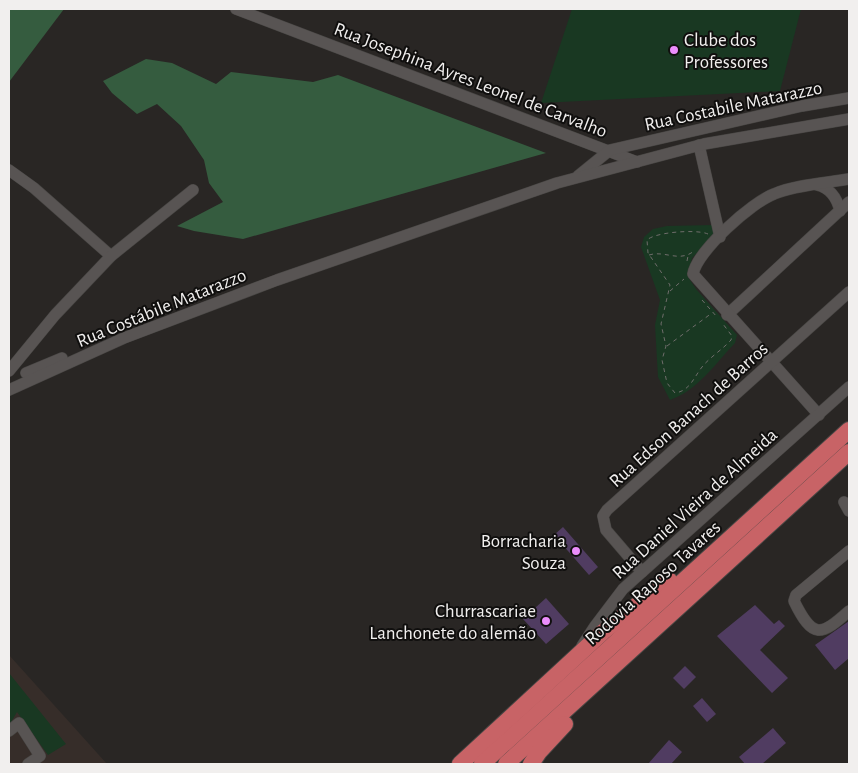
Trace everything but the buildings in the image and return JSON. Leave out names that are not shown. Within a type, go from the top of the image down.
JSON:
[{"type":"highway","name":"Rodovia Raposo Tavares","points":[[482,764],[849,430]]},
{"type":"highway","name":"Rodovia Raposo Tavares","points":[[506,764],[849,452]]},
{"type":"highway","points":[[460,764],[575,657],[812,464]]},
{"type":"highway","points":[[531,764],[539,752],[618,670],[696,598],[743,548]]},
{"type":"street","name":"Rua Josephina Ayres Leonel de Carvalho","points":[[236,9],[610,150],[637,162]]},
{"type":"street","name":"Rua Costabile Matarazzo","points":[[575,178],[610,150],[680,133],[849,98]]},
{"type":"street","name":"Rua Costabile Matarazzo","points":[[329,262],[414,231],[575,178],[699,145],[849,119]]},
{"type":"street","points":[[680,133],[682,150]]},
{"type":"street","points":[[699,145],[720,237]]},
{"type":"street","points":[[9,170],[34,188],[111,256]]},
{"type":"street","points":[[819,415],[696,280],[693,274],[691,259],[720,237],[741,216],[774,193],[849,179]]},
{"type":"street","points":[[817,185],[829,191],[835,198],[840,211]]},
{"type":"street","points":[[9,371],[54,315],[111,256],[193,190]]},
{"type":"street","points":[[727,315],[849,202]]},
{"type":"street","name":"Rua Costábile Matarazzo","points":[[9,390],[134,334],[329,262]]},
{"type":"street","name":"Rua Edson Banach de Barros","points":[[642,572],[606,530],[603,516],[606,510],[849,292]]},
{"type":"street","name":"Rua Costábile Matarazzo","points":[[9,382],[99,341],[134,334]]},
{"type":"street","name":"Rua Daniel Vieira de Almeida","points":[[575,657],[595,626],[618,596],[642,572],[849,387]]},
{"type":"street","points":[[849,551],[796,595],[794,601],[800,614],[814,629],[820,631],[828,629],[849,611]]},
{"type":"street","points":[[9,731],[19,723],[40,756],[28,764]]},
{"type":"street","points":[[515,764],[537,737]]},
{"type":"path","points":[[700,298],[732,336],[724,347],[702,367],[693,382],[675,394],[669,386],[662,366],[666,346],[661,329],[670,285],[649,255],[647,240],[659,234],[696,231],[706,232],[709,235],[708,237]]},
{"type":"path","points":[[649,255],[657,254],[691,259],[697,248]]},
{"type":"path","points":[[670,291],[678,282],[687,277]]},
{"type":"path","points":[[666,346],[713,312]]},
{"type":"shaded area","points":[[9,655],[107,764],[9,764]]},
{"type":"green space","points":[[9,9],[64,9],[9,82]]},
{"type":"green space","name":"Clube dos Professores","points":[[572,9],[801,9],[780,91],[541,103]]},
{"type":"green space","points":[[146,59],[172,63],[216,84],[231,72],[313,82],[338,75],[546,153],[243,239],[194,231],[177,226],[223,202],[209,183],[204,160],[181,126],[157,104],[137,114],[112,93],[103,81]]},
{"type":"green space","points":[[713,225],[715,235],[692,258],[688,277],[696,289],[737,335],[735,343],[697,384],[680,396],[670,400],[658,377],[655,325],[660,300],[641,247],[644,237],[653,229],[667,226]]},
{"type":"green space","points":[[9,673],[66,744],[48,755],[17,712],[10,724]]},
{"type":"place","name":"Clube dos Professores","points":[[674,50]]},
{"type":"place","name":"Borracharia Souza","points":[[576,551]]},
{"type":"place","name":"Churrascariae Lanchonete do alemão","points":[[546,621]]}]
